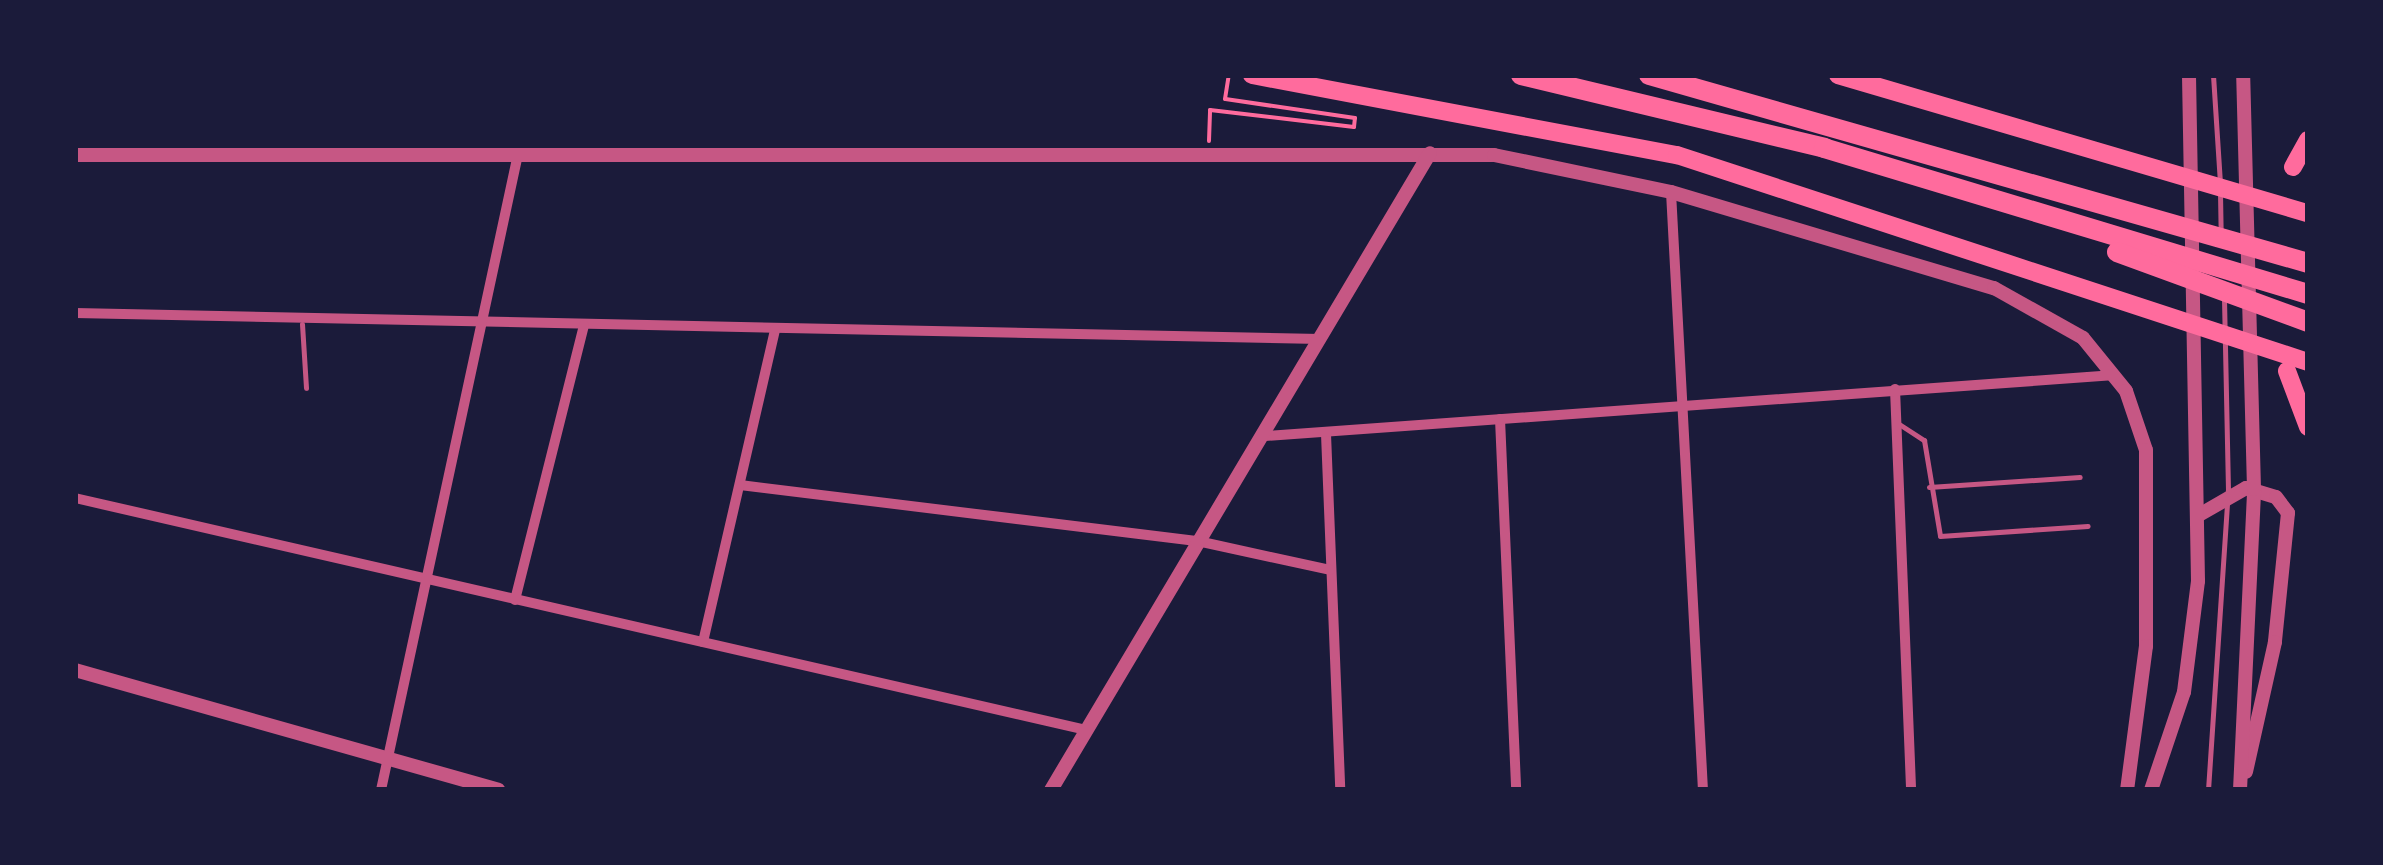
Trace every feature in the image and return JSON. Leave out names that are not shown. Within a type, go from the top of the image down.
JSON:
[{"type":"highway","points":[[1252,75],[1678,154],[2140,301],[2308,362]]},
{"type":"highway","points":[[1521,75],[1824,148],[2141,255],[2308,322]]},
{"type":"highway","points":[[1649,75],[2136,208],[2308,264]]},
{"type":"highway","points":[[1844,76],[2308,214]]},
{"type":"highway","points":[[2294,167],[2308,140]]},
{"type":"highway","points":[[2141,255],[2308,294]]},
{"type":"highway","points":[[2288,371],[2308,427]]},
{"type":"street","points":[[2152,790],[2194,641],[2199,516],[2189,75]]},
{"type":"street","points":[[2240,788],[2254,489],[2246,80]]},
{"type":"street","points":[[75,155],[1208,151],[1430,153],[1513,158],[1671,192],[2004,292],[2063,321],[2116,375],[2138,419],[2152,494],[2146,646],[2127,790]]},
{"type":"street","points":[[1051,790],[1430,153]]},
{"type":"street","points":[[381,790],[518,154]]},
{"type":"street","points":[[1671,192],[1703,790]]},
{"type":"street","points":[[75,313],[302,324],[1321,339]]},
{"type":"street","points":[[516,600],[584,326]]},
{"type":"street","points":[[702,642],[774,329]]},
{"type":"street","points":[[1265,436],[2116,375]]},
{"type":"street","points":[[1895,389],[1911,790]]},
{"type":"street","points":[[1500,418],[1516,790]]},
{"type":"street","points":[[1326,434],[1340,790]]},
{"type":"street","points":[[740,485],[1202,542],[1330,570]]},
{"type":"street","points":[[2199,516],[2228,490],[2254,489],[2286,506],[2289,548],[2240,788]]},
{"type":"street","points":[[75,498],[427,585],[516,600],[1086,730]]},
{"type":"street","points":[[75,670],[498,790]]},
{"type":"lane","points":[[2208,790],[2228,490],[2213,75]]},
{"type":"lane","points":[[302,324],[306,388]]},
{"type":"lane","points":[[1896,423],[1922,436],[1934,529],[1944,538],[2088,526]]},
{"type":"lane","points":[[1928,487],[2080,478]]},
{"type":"path","points":[[1208,151],[1210,110],[1354,127],[1354,118],[1225,99],[1229,75]]}]
